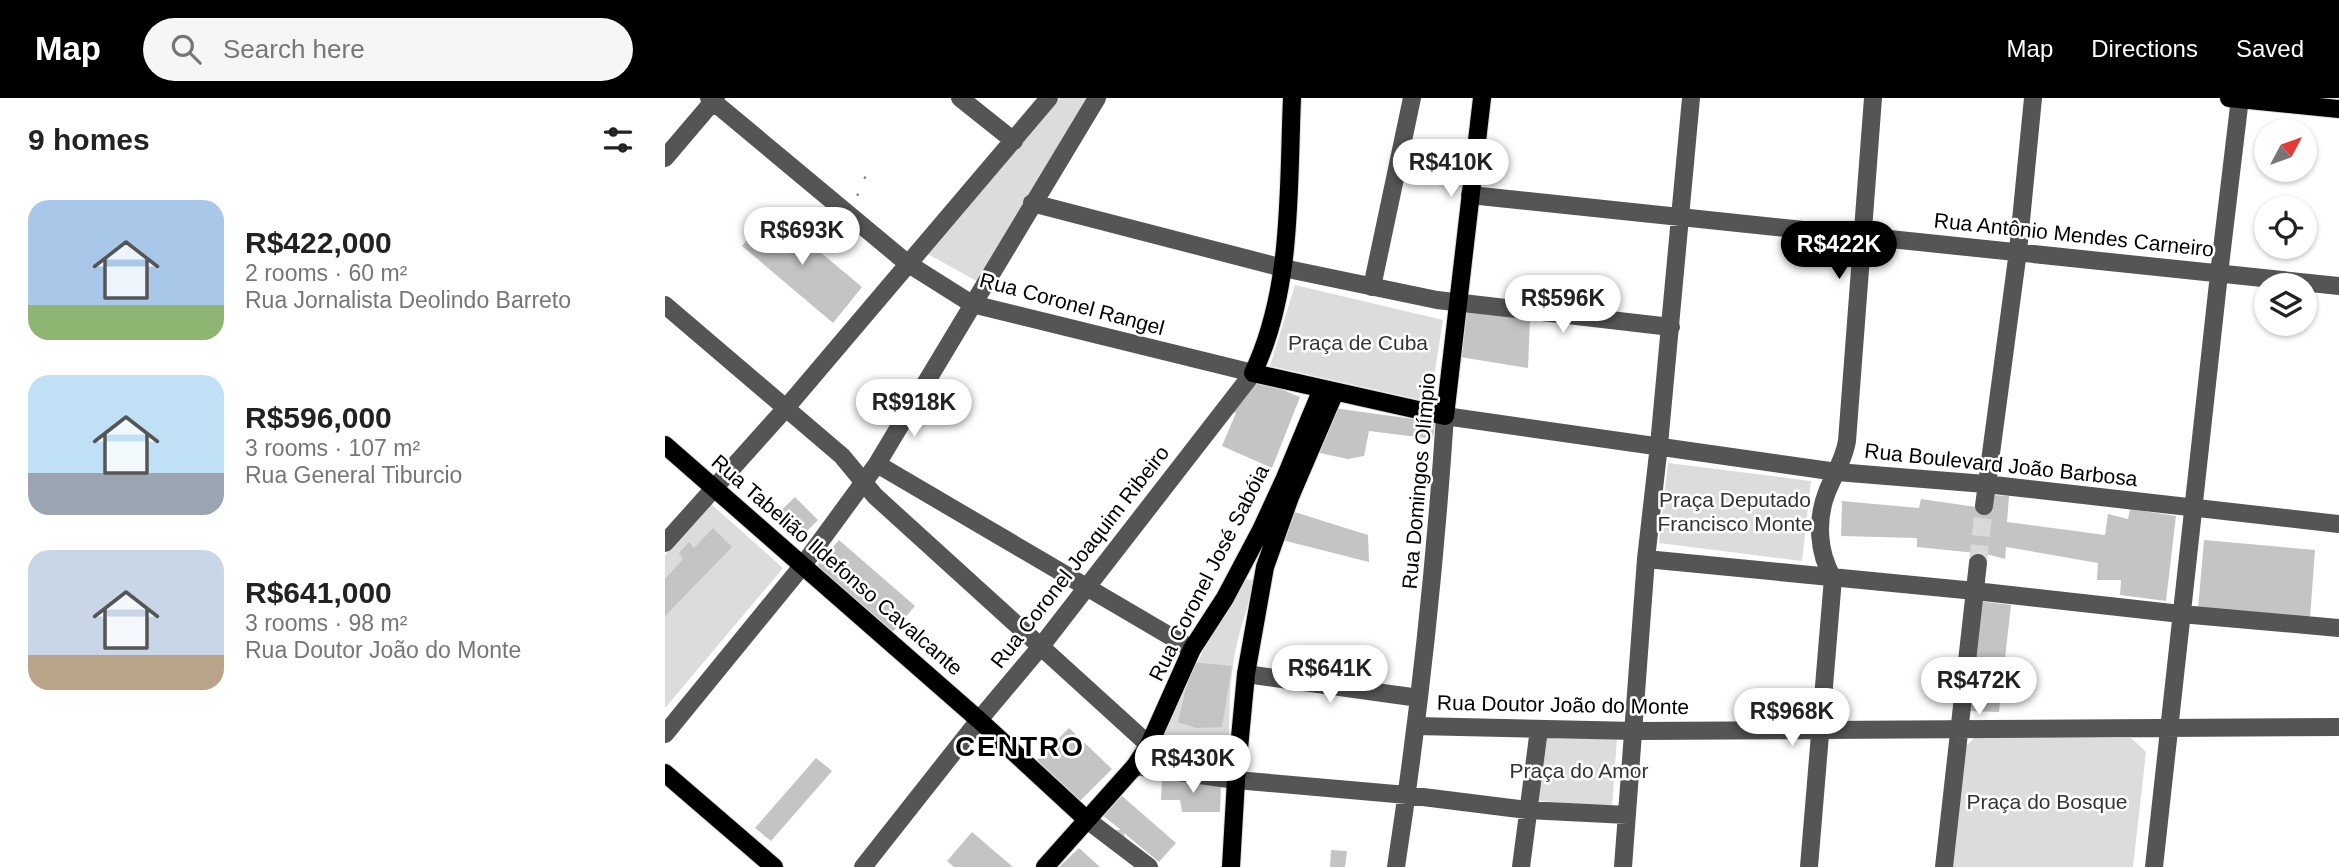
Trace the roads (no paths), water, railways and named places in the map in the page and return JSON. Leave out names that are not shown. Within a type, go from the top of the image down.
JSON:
[{"type":"main road","points":[[1253,373],[1263,350],[1283,268],[1292,98]]},
{"type":"main road","name":"Rua Domingos Olímpio","points":[[1445,416],[1482,98]]},
{"type":"main road","points":[[2236,98],[2339,109]]},
{"type":"main road","name":"Rua Coronel Rangel","points":[[1253,373],[1445,416]]},
{"type":"main road","points":[[1231,867],[1246,674],[1265,568],[1328,391]]},
{"type":"main road","name":"Rua Coronel José Sabóia","points":[[1045,867],[1135,766],[1149,745],[1192,649],[1224,598],[1261,530],[1328,391]]},
{"type":"main road","name":"Rua Tabelião Ildefonso Cavalcante","points":[[665,445],[979,720],[1086,819]]},
{"type":"main road","points":[[665,773],[774,867]]},
{"type":"street","points":[[960,98],[1014,141]]},
{"type":"street","points":[[665,543],[786,408],[1049,98]]},
{"type":"street","points":[[665,734],[803,565],[865,482],[1097,98]]},
{"type":"street","points":[[1372,287],[1412,98]]},
{"type":"street","points":[[1623,867],[1646,559],[1671,327],[1691,98]]},
{"type":"street","points":[[1809,867],[1833,578],[1825,565],[1820,544],[1821,520],[1827,490],[1845,457],[1847,441],[1873,98]]},
{"type":"street","points":[[1984,506],[2018,251],[2033,98]]},
{"type":"street","points":[[2154,867],[2236,98]]},
{"type":"street","points":[[665,158],[713,99]]},
{"type":"street","name":"Rua Coronel Rangel","points":[[713,99],[907,263],[972,304],[1253,373]]},
{"type":"street","name":"Rua Antônio Mendes Carneiro","points":[[1470,195],[2339,286]]},
{"type":"street","points":[[1032,203],[1283,268],[1459,304],[1671,327]]},
{"type":"street","points":[[665,305],[842,456],[875,496],[1149,745]]},
{"type":"street","name":"Rua Coronel Joaquim Ribeiro","points":[[863,867],[1042,645],[1253,373]]},
{"type":"street","name":"Rua Boulevard João Barbosa","points":[[1445,416],[1837,472],[1985,484],[2339,524]]},
{"type":"street","name":"Rua Domingos Olímpio","points":[[1396,867],[1436,553],[1445,416]]},
{"type":"street","points":[[877,464],[1192,649]]},
{"type":"street","points":[[1646,559],[2339,628]]},
{"type":"street","points":[[1944,867],[1978,563]]},
{"type":"street","name":"Rua Doutor João do Monte","points":[[1246,674],[1419,698]]},
{"type":"street","name":"Rua Doutor João do Monte","points":[[1416,726],[1635,731],[2339,727]]},
{"type":"street","points":[[1521,867],[1539,729]]},
{"type":"street","points":[[1135,766],[1236,780],[1407,795],[1527,810],[1627,814]]},
{"type":"street","points":[[1086,819],[1149,867]]},
{"type":"tunnel","points":[[1978,563],[1984,506]]},
{"type":"district","name":"CENTRO","points":[[1020,746]]},
{"type":"park label","name":"Praça de Cuba","points":[[1358,343]]},
{"type":"park label","name":"Praça Deputado Francisco Monte","points":[[1735,512]]},
{"type":"park label","name":"Praça do Amor","points":[[1579,771]]},
{"type":"park label","name":"Praça do Bosque","points":[[2047,802]]}]
